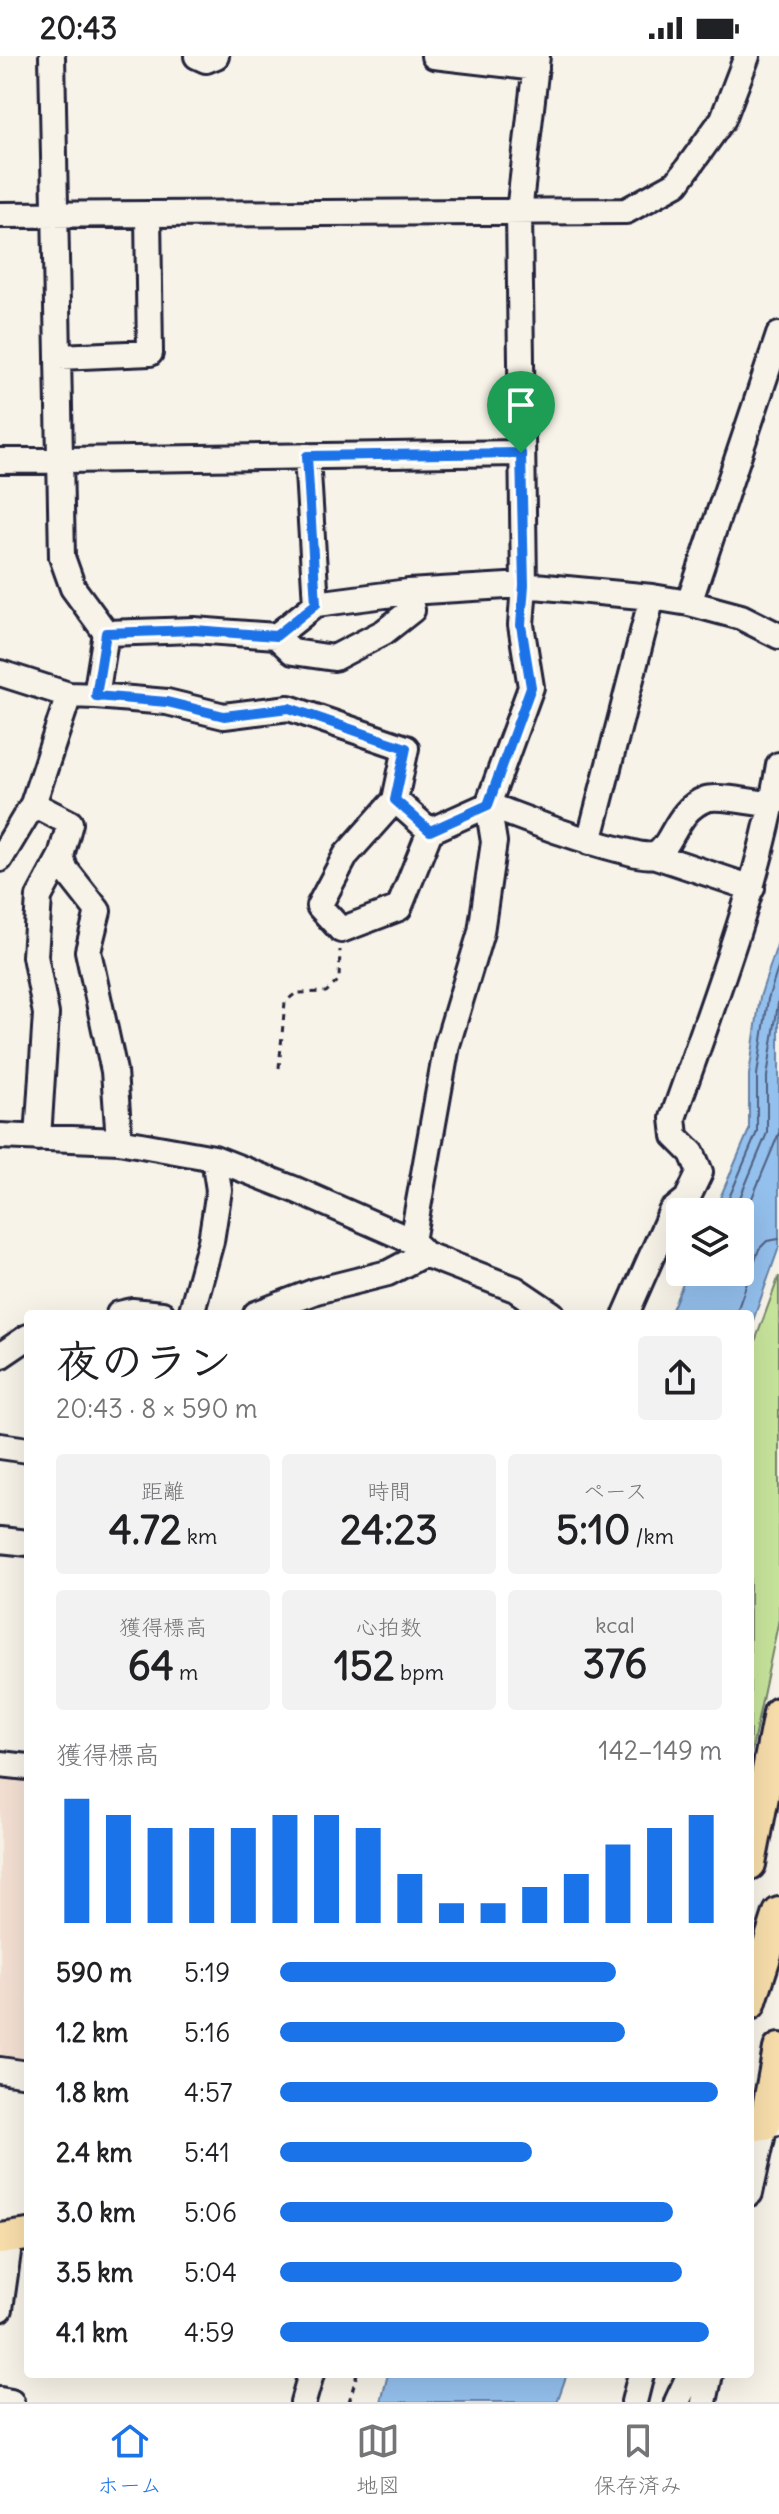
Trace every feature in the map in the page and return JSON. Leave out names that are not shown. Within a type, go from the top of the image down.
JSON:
[{"type":"main road","points":[[754,1843],[779,1713]]},
{"type":"main road","points":[[754,1991],[779,1913]]},
{"type":"main road","points":[[765,2124],[779,2049]]},
{"type":"street","points":[[52,56],[62,557],[73,588],[106,633],[96,696]]},
{"type":"street","points":[[197,56],[206,60],[216,56]]},
{"type":"street","points":[[266,1310],[316,1291],[388,1273],[418,1247],[447,1045],[481,932],[494,842],[488,805],[531,687],[521,625],[524,585],[519,212],[536,62],[434,56]]},
{"type":"street","points":[[0,215],[626,211],[677,183],[723,119],[747,56]]},
{"type":"street","points":[[59,357],[150,353],[148,214]]},
{"type":"street","points":[[689,603],[779,335]]},
{"type":"street","points":[[0,461],[521,453]]},
{"type":"street","points":[[307,456],[316,604]]},
{"type":"street","points":[[276,636],[316,604],[408,592],[524,585],[689,603],[741,617],[779,636]]},
{"type":"street","points":[[106,633],[194,630],[276,636],[293,652],[334,658],[384,632],[412,610],[408,592]]},
{"type":"street","points":[[589,842],[652,597]]},
{"type":"street","points":[[0,673],[69,695],[167,702],[224,716],[289,708],[406,748],[395,800],[346,855],[319,906],[341,930],[399,908],[430,831],[488,805],[589,842],[653,855],[752,888]]},
{"type":"street","points":[[0,859],[33,804],[69,695]]},
{"type":"street","points":[[628,1310],[671,1212],[687,1199],[700,1172],[692,1153],[675,1136],[673,1118],[752,888],[773,805],[779,765]]},
{"type":"street","points":[[653,855],[665,848],[689,808],[708,797],[773,805]]},
{"type":"street","points":[[395,800],[430,831]]},
{"type":"street","points":[[33,804],[70,823],[61,856],[39,897],[35,956],[46,1014],[38,1138]]},
{"type":"street","points":[[61,856],[65,869],[98,911],[88,951],[114,1071],[119,1141]]},
{"type":"street","points":[[0,1136],[119,1141],[214,1158],[296,1190],[418,1247],[517,1304],[538,1310]]},
{"type":"street","points":[[192,1310],[211,1241],[219,1190],[214,1158]]},
{"type":"street","points":[[0,1356],[24,1340]]},
{"type":"street","points":[[0,1446],[24,1449]]},
{"type":"street","points":[[0,1540],[24,1543]]},
{"type":"street","points":[[0,1764],[24,1767]]},
{"type":"street","points":[[0,2070],[24,2073]]},
{"type":"street","points":[[754,2175],[765,2124]]},
{"type":"street","points":[[0,2309],[13,2237]]},
{"type":"street","points":[[303,2402],[310,2378]]},
{"type":"street","points":[[634,2402],[640,2378]]},
{"type":"street","points":[[677,2402],[688,2378]]},
{"type":"street","points":[[704,2402],[709,2378]]},
{"type":"street","points":[[0,2400],[11,2402]]},
{"type":"path","points":[[279,1068],[285,1002],[296,993],[326,992],[339,980],[341,930]]},
{"type":"path","points":[[349,2402],[356,2378]]},
{"type":"shaded area","points":[[0,1777],[24,1780],[24,2065],[0,2062]]},
{"type":"green space","points":[[779,1276],[779,1619],[754,1739],[754,1344]]},
{"type":"water","points":[[779,939],[779,1247],[754,1318],[754,1310],[672,1310],[682,1286],[754,1286],[754,1198],[720,1198],[749,1130],[749,1075],[760,997]]},
{"type":"water","points":[[387,2378],[566,2378],[557,2402],[381,2402]]},
{"type":"route","points":[[521,453],[524,585],[521,625],[531,687],[488,805],[430,831],[395,800],[406,748],[289,708],[224,716],[167,702],[96,696],[106,633],[194,630],[276,636],[316,604],[307,456],[521,453]]}]
